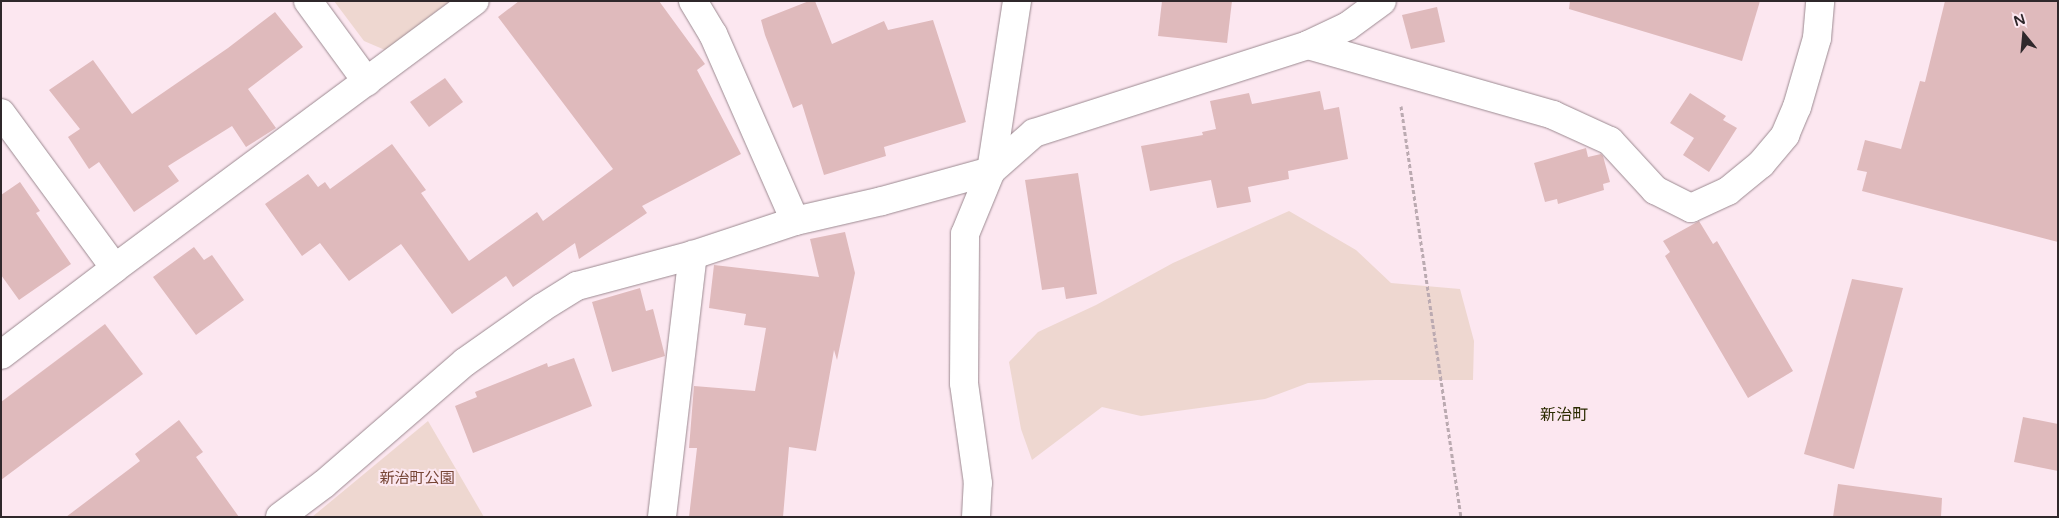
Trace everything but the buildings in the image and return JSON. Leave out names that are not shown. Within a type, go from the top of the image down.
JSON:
[{"type":"street","points":[[308,1],[367,82]]},
{"type":"street","points":[[1,355],[475,1]]},
{"type":"street","points":[[693,1],[713,34],[796,221]]},
{"type":"street","points":[[976,517],[978,483],[964,383],[965,234],[991,172],[1017,1]]},
{"type":"street","points":[[280,517],[324,484],[465,362],[543,307],[577,286],[693,255],[796,221],[882,201],[991,172],[1034,132],[1308,45],[1348,26],[1382,1]]},
{"type":"street","points":[[1308,45],[1395,68],[1553,115],[1610,141],[1655,190],[1691,208],[1728,191],[1761,164],[1786,135],[1798,107],[1817,38],[1820,1]]},
{"type":"street","points":[[1,113],[115,268]]},
{"type":"street","points":[[662,517],[693,255]]},
{"type":"path","points":[[1395,68],[1461,517]]},
{"type":"green space","points":[[334,1],[450,1],[385,50],[364,41]]},
{"type":"green space","points":[[1289,211],[1356,250],[1391,283],[1460,289],[1474,341],[1473,380],[1375,380],[1308,383],[1265,399],[1141,416],[1102,407],[1032,460],[1021,429],[1009,362],[1038,332],[1096,305],[1173,263]]},
{"type":"green space","name":"新治町公園","points":[[428,421],[484,517],[312,517]]},
{"type":"district","name":"新治町","points":[[1564,415]]}]
